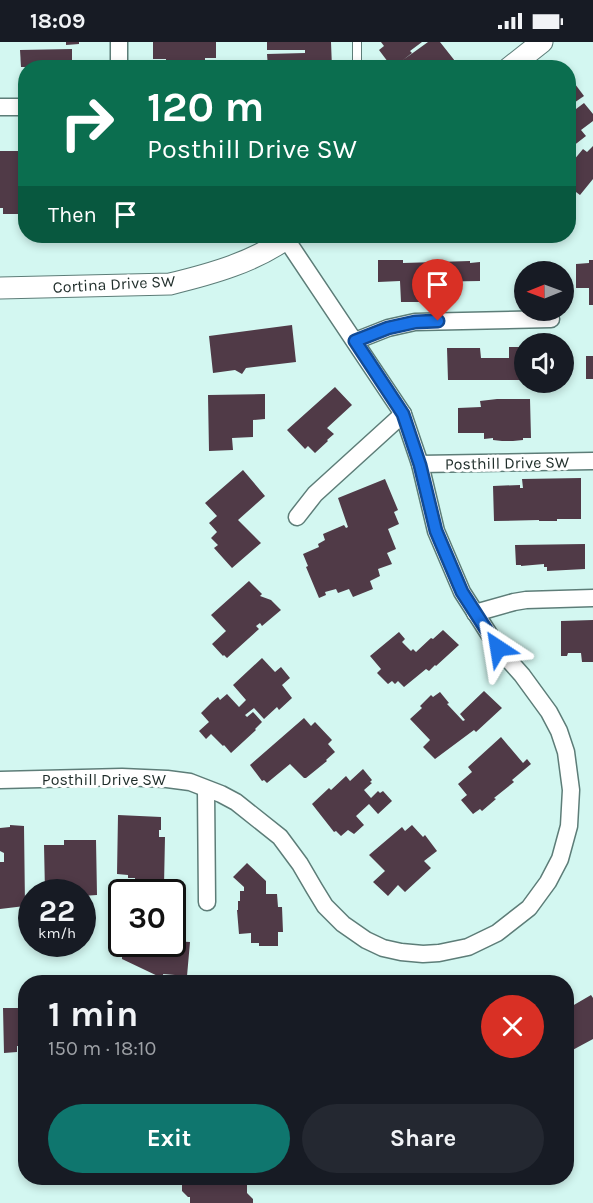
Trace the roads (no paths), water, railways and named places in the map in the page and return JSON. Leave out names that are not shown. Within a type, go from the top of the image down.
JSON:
[{"type":"street","points":[[119,42],[119,60]]},
{"type":"street","points":[[519,60],[542,42]]},
{"type":"street","points":[[0,106],[18,107]]},
{"type":"street","name":"Cortina Drive SW","points":[[0,288],[170,284],[241,264],[278,243]]},
{"type":"street","name":"Posthill Drive SW","points":[[0,780],[167,778],[189,782],[221,794],[236,802],[280,837],[300,864],[325,906],[343,924],[366,940],[383,948],[423,954],[439,953],[468,946],[497,933],[529,908],[548,882],[560,859],[569,826],[571,790],[566,752],[559,731],[549,712],[522,675],[498,648],[462,592],[436,531],[420,465],[403,414],[292,243]]},
{"type":"street","points":[[355,341],[388,328],[415,322],[514,320]]},
{"type":"street","points":[[297,517],[315,494],[403,414]]},
{"type":"street","name":"Posthill Drive SW","points":[[420,465],[593,461]]},
{"type":"street","points":[[475,614],[526,600],[593,598]]},
{"type":"street","points":[[206,789],[207,902]]},
{"type":"lane","points":[[357,42],[357,60]]}]
